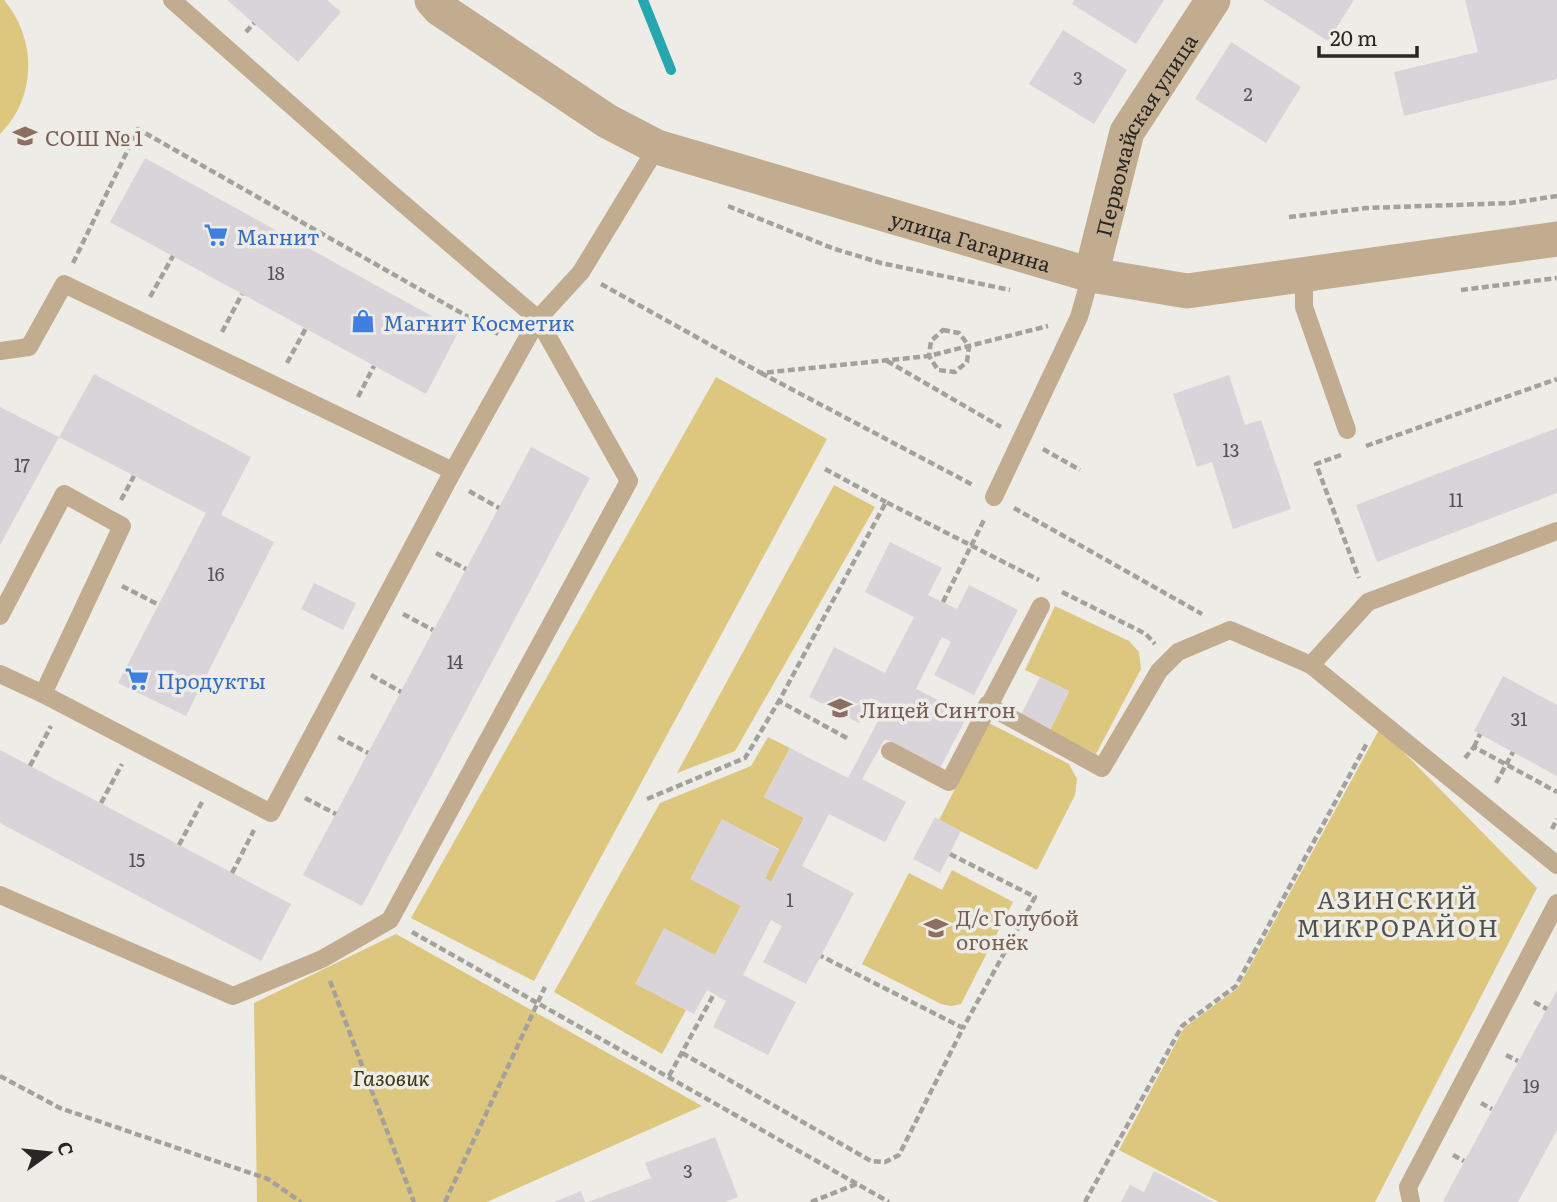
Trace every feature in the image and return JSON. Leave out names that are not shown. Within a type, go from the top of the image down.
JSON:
[{"type":"street","name":"улица Гагарина","points":[[432,0],[440,9],[607,121],[657,147],[1091,275],[1187,291],[1557,239]]},
{"type":"street","name":"Первомайская улица","points":[[1091,275],[1127,132],[1213,0]]},
{"type":"lane","points":[[0,895],[233,996],[322,959],[390,920],[629,481],[538,318],[386,189],[172,0]]},
{"type":"lane","points":[[0,674],[271,813],[538,318],[581,272],[657,147]]},
{"type":"lane","points":[[1304,274],[1304,307],[1347,430]]},
{"type":"lane","points":[[994,497],[1079,317],[1091,275]]},
{"type":"lane","points":[[0,351],[29,347],[64,284],[345,419],[451,476]]},
{"type":"lane","points":[[0,616],[64,494],[122,526],[43,694]]},
{"type":"lane","points":[[1311,665],[1368,602],[1557,531]]},
{"type":"lane","points":[[890,751],[949,782],[1041,606]]},
{"type":"lane","points":[[987,705],[1102,768],[1159,671],[1169,660],[1178,652],[1230,630],[1311,665],[1557,865]]},
{"type":"lane","points":[[1411,1202],[1408,1187],[1557,903]]},
{"type":"path","points":[[64,284],[138,129],[478,321]]},
{"type":"path","points":[[1289,217],[1367,208],[1511,203],[1557,196]]},
{"type":"path","points":[[138,320],[173,256]]},
{"type":"path","points":[[581,272],[761,373],[994,497],[1230,630]]},
{"type":"path","points":[[210,354],[242,294]]},
{"type":"path","points":[[761,373],[929,356],[1079,317]]},
{"type":"path","points":[[275,385],[306,328]]},
{"type":"path","points":[[943,330],[959,333],[969,346],[967,362],[955,372],[938,369],[929,356],[931,341],[943,330]]},
{"type":"path","points":[[887,361],[1080,470]]},
{"type":"path","points":[[345,419],[374,366]]},
{"type":"path","points":[[1368,602],[1316,464],[1557,379]]},
{"type":"path","points":[[825,469],[1046,584]]},
{"type":"path","points":[[451,476],[499,508]]},
{"type":"path","points":[[647,799],[745,758],[779,701],[886,502]]},
{"type":"path","points":[[416,542],[466,569]]},
{"type":"path","points":[[943,602],[971,546]]},
{"type":"path","points":[[99,574],[159,605]]},
{"type":"path","points":[[1059,590],[1146,634],[1169,660]]},
{"type":"path","points":[[383,603],[433,630]]},
{"type":"path","points":[[350,664],[401,692]]},
{"type":"path","points":[[779,701],[848,738]]},
{"type":"path","points":[[30,766],[63,705]]},
{"type":"path","points":[[1085,1202],[1182,1026],[1236,986],[1379,721]]},
{"type":"path","points":[[318,726],[368,753]]},
{"type":"path","points":[[1447,776],[1474,747],[1480,734]]},
{"type":"path","points":[[101,803],[134,741]]},
{"type":"path","points":[[1474,747],[1557,792]]},
{"type":"path","points":[[1484,806],[1513,752]]},
{"type":"path","points":[[179,845],[212,783]]},
{"type":"path","points":[[285,787],[336,814]]},
{"type":"path","points":[[232,873],[265,810]]},
{"type":"path","points":[[682,1053],[871,1161],[885,1162],[899,1155],[963,1028],[1035,897],[950,854]]},
{"type":"path","points":[[390,920],[889,1202]]},
{"type":"path","points":[[821,956],[963,1028]]},
{"type":"path","points":[[322,959],[414,1202]]},
{"type":"path","points":[[445,1202],[545,987]]},
{"type":"path","points":[[669,1076],[714,994]]},
{"type":"path","points":[[0,1076],[60,1108],[268,1179],[301,1202]]},
{"type":"path","points":[[811,1202],[859,1184]]},
{"type":"green space","points":[[0,0],[4,0],[15,15],[22,32],[28,68],[21,103],[0,134]]},
{"type":"green space","points":[[716,377],[827,439],[534,981],[411,918]]},
{"type":"green space","points":[[834,485],[875,507],[735,751],[677,773]]},
{"type":"green space","points":[[1055,606],[1129,641],[1139,652],[1141,669],[1096,754],[1050,730],[1069,691],[1025,670]]},
{"type":"green space","points":[[989,723],[1069,764],[1077,779],[1075,795],[1037,870],[939,820]]},
{"type":"green space","points":[[1380,728],[1537,888],[1375,1202],[1219,1202],[1119,1150],[1184,1028],[1238,988]]},
{"type":"green space","points":[[768,737],[790,748],[764,797],[804,818],[771,882],[765,878],[779,849],[722,820],[691,879],[741,906],[715,955],[636,984],[686,1010],[662,1054],[554,992],[660,803],[751,766]]},
{"type":"green space","points":[[952,870],[1013,902],[961,1004],[951,1006],[941,1004],[862,964],[909,873],[942,890]]},
{"type":"green space","name":"Газовик","points":[[396,934],[702,1106],[487,1202],[257,1202],[254,1003]]},
{"type":"building","points":[[227,0],[327,0],[341,12],[298,62]]},
{"type":"building","points":[[1074,0],[1164,0],[1136,44],[1072,4]]},
{"type":"building","points":[[1263,0],[1354,0],[1328,41]]},
{"type":"building","points":[[1465,0],[1557,0],[1557,79],[1404,116],[1394,72],[1478,52]]},
{"type":"building","points":[[1063,30],[1127,70],[1094,124],[1029,84]]},
{"type":"building","points":[[1231,42],[1301,87],[1266,143],[1195,99]]},
{"type":"building","points":[[145,158],[459,331],[426,394],[110,222]]},
{"type":"building","points":[[94,374],[251,457],[221,515],[274,542],[186,716],[118,683],[206,513],[59,437]]},
{"type":"building","points":[[1229,375],[1245,425],[1261,420],[1291,509],[1233,529],[1212,462],[1197,467],[1173,394]]},
{"type":"building","points":[[0,407],[59,437],[0,545]]},
{"type":"building","points":[[1557,428],[1557,493],[1377,562],[1356,505]]},
{"type":"building","points":[[531,447],[590,478],[362,906],[303,875]]},
{"type":"building","points":[[890,542],[942,568],[928,595],[957,609],[969,585],[1018,610],[974,695],[934,675],[951,642],[942,637],[916,689],[968,715],[940,768],[885,739],[862,779],[906,802],[885,842],[829,814],[802,866],[854,893],[806,984],[763,962],[782,926],[771,920],[743,975],[796,1002],[768,1055],[713,1027],[726,1001],[707,990],[694,1014],[635,984],[664,928],[715,955],[741,906],[690,879],[722,819],[779,850],[765,878],[771,882],[804,818],[764,797],[790,748],[848,778],[886,706],[871,698],[859,723],[809,697],[834,647],[885,673],[914,617],[865,592]]},
{"type":"building","points":[[314,583],[356,603],[343,630],[301,609]]},
{"type":"building","points":[[1503,676],[1557,705],[1557,776],[1474,731]]},
{"type":"building","points":[[1040,677],[1069,691],[1050,730],[1021,715]]},
{"type":"building","points":[[0,750],[291,904],[261,961],[0,823]]},
{"type":"building","points":[[935,817],[961,831],[940,873],[913,859]]},
{"type":"building","points":[[1557,990],[1557,1130],[1518,1202],[1443,1201]]},
{"type":"building","points":[[715,1137],[738,1197],[725,1202],[588,1202],[651,1178],[645,1163]]},
{"type":"building","points":[[1154,1171],[1214,1202],[1121,1202],[1130,1185],[1144,1192]]},
{"type":"building","points":[[581,1191],[585,1202],[554,1202]]},
{"type":"waterway","points":[[643,0],[671,70]]},
{"type":"place","name":"СОШ № 1","points":[[25,136]]},
{"type":"place","name":"Магнит","points":[[216,235]]},
{"type":"place","name":"Магнит Косметик","points":[[363,321]]},
{"type":"place","name":"Продукты","points":[[137,679]]},
{"type":"place","name":"Лицей Синтон","points":[[840,708]]},
{"type":"place","name":"Д/с Голубой огонёк","points":[[936,928]]},
{"type":"district","name":"АЗИНСКИЙ МИКРОРАЙОН","points":[[1398,912]]}]
